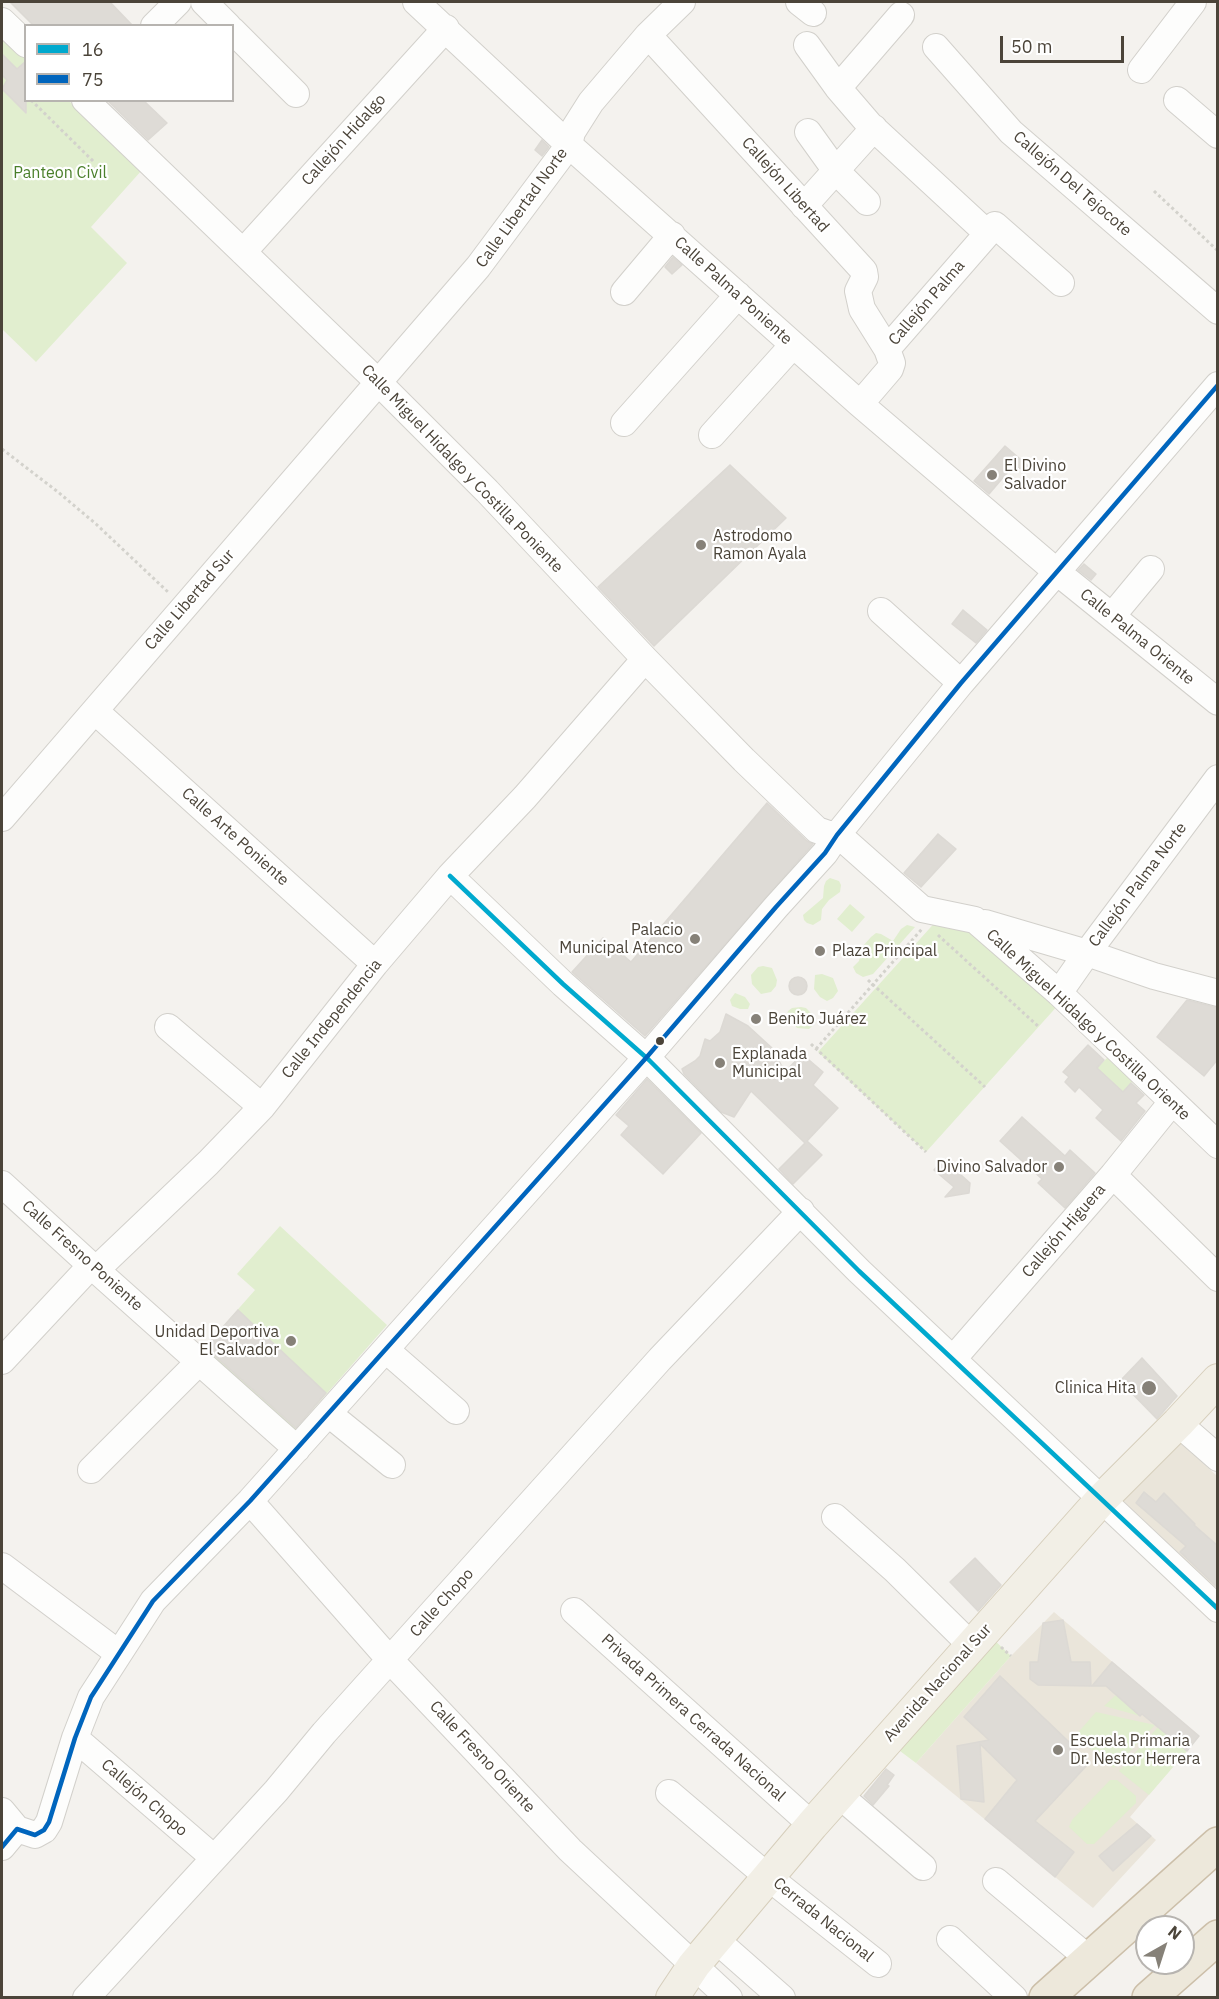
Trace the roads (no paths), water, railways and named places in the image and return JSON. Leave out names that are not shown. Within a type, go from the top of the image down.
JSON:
[{"type":"highway","points":[[1046,1998],[1218,1844]]},
{"type":"highway","points":[[1149,1998],[1218,1937]]},
{"type":"main road","name":"Avenida Nacional Sur","points":[[672,1998],[694,1965],[812,1825],[1101,1500],[1218,1380]]},
{"type":"street","points":[[156,24],[178,2]]},
{"type":"street","points":[[204,2],[226,24]]},
{"type":"street","name":"Calle Palma Poniente","points":[[416,2],[569,144],[793,345],[1057,572]]},
{"type":"street","name":"Calle Libertad Norte","points":[[378,382],[478,267],[569,144],[572,132],[591,102],[648,36],[682,2]]},
{"type":"street","points":[[1141,70],[1193,2]]},
{"type":"street","points":[[838,88],[901,15]]},
{"type":"street","points":[[2,21],[24,42]]},
{"type":"street","name":"Callejón Hidalgo","points":[[243,252],[446,28]]},
{"type":"street","points":[[234,32],[296,94]]},
{"type":"street","name":"Callejón Libertad","points":[[648,36],[864,271],[865,277],[858,291],[862,309],[886,349]]},
{"type":"street","points":[[807,45],[838,88],[874,128],[987,233],[995,225],[1061,283]]},
{"type":"street","name":"Callejón Del Tejocote","points":[[936,47],[1011,132],[1218,311]]},
{"type":"street","points":[[1177,100],[1218,135]]},
{"type":"street","name":"Calle Miguel Hidalgo y Costilla Poniente","points":[[87,102],[378,382],[487,491],[645,659],[744,760],[817,830],[837,836]]},
{"type":"street","points":[[804,206],[874,128]]},
{"type":"street","points":[[808,132],[836,171],[867,202]]},
{"type":"street","name":"Callejón Palma","points":[[860,404],[890,369],[892,363],[886,349],[987,233]]},
{"type":"street","points":[[624,292],[672,235]]},
{"type":"street","points":[[624,423],[738,295]]},
{"type":"street","points":[[712,435],[793,345]]},
{"type":"street","name":"Calle Libertad Sur","points":[[2,818],[10,790],[95,711],[378,382]]},
{"type":"street","points":[[7,1829],[35,1834],[44,1830],[91,1697],[153,1601],[250,1501],[329,1414],[825,854],[837,836],[961,683],[1218,385]]},
{"type":"street","points":[[1112,616],[1151,569]]},
{"type":"street","name":"Calle Palma Oriente","points":[[1057,572],[1218,702]]},
{"type":"street","points":[[881,611],[961,683]]},
{"type":"street","name":"Calle Independencia","points":[[2,1361],[85,1272],[101,1265],[208,1163],[262,1107],[375,964],[450,876],[525,797],[645,659]]},
{"type":"street","name":"Calle Arte Poniente","points":[[95,711],[375,964]]},
{"type":"street","name":"Callejón Palma Norte","points":[[1059,993],[1218,778]]},
{"type":"street","name":"Calle Miguel Hidalgo y Costilla Oriente","points":[[837,836],[922,909],[975,920],[1059,993],[1084,1021],[1218,1144]]},
{"type":"street","points":[[450,876],[563,984],[646,1058],[860,1271],[1218,1609]]},
{"type":"street","points":[[975,920],[1087,953],[1154,976],[1218,993]]},
{"type":"street","points":[[168,1027],[262,1107]]},
{"type":"street","name":"Callejón Higuera","points":[[953,1359],[1172,1102]]},
{"type":"street","points":[[1113,1174],[1218,1278]]},
{"type":"street","name":"Calle Fresno Poniente","points":[[2,1184],[297,1449]]},
{"type":"street","name":"Calle Chopo","points":[[86,1998],[276,1791],[324,1733],[660,1359],[801,1211]]},
{"type":"street","points":[[386,1350],[456,1411]]},
{"type":"street","points":[[90,1470],[200,1361]]},
{"type":"street","points":[[329,1414],[392,1465]]},
{"type":"street","points":[[1178,1423],[1218,1458]]},
{"type":"street","name":"Calle Fresno Oriente","points":[[250,1501],[390,1660],[570,1850],[729,1998]]},
{"type":"street","points":[[835,1517],[894,1570],[972,1646]]},
{"type":"street","points":[[2,1566],[118,1653]]},
{"type":"street","name":"Privada Primera Cerrada Nacional","points":[[574,1611],[812,1825]]},
{"type":"street","name":"Callejón Chopo","points":[[75,1738],[214,1858]]},
{"type":"street","name":"Cerrada Nacional","points":[[669,1793],[768,1876],[879,1964]]},
{"type":"street","points":[[839,1795],[923,1867]]},
{"type":"street","points":[[996,1881],[1089,1959]]},
{"type":"street","points":[[716,1939],[782,1998]]},
{"type":"street","points":[[950,1940],[1014,1998]]},
{"type":"place","name":"El Divino Salvador","points":[[992,475]]},
{"type":"place","name":"Astrodomo Ramon Ayala","points":[[701,545]]},
{"type":"place","name":"Palacio Municipal Atenco","points":[[695,939]]},
{"type":"place","name":"Plaza Principal","points":[[820,951]]},
{"type":"place","name":"Benito Juárez","points":[[756,1019]]},
{"type":"place","name":"Explanada Municipal","points":[[720,1063]]},
{"type":"place","name":"Divino Salvador","points":[[1059,1167]]},
{"type":"place","name":"Unidad Deportiva El Salvador","points":[[291,1341]]},
{"type":"place","name":"Clinica Hita","points":[[1149,1388]]},
{"type":"place","name":"Escuela Primaria Dr. Nestor Herrera","points":[[1058,1750]]},
{"type":"park label","name":"Panteon Civil","points":[[60,173]]}]
